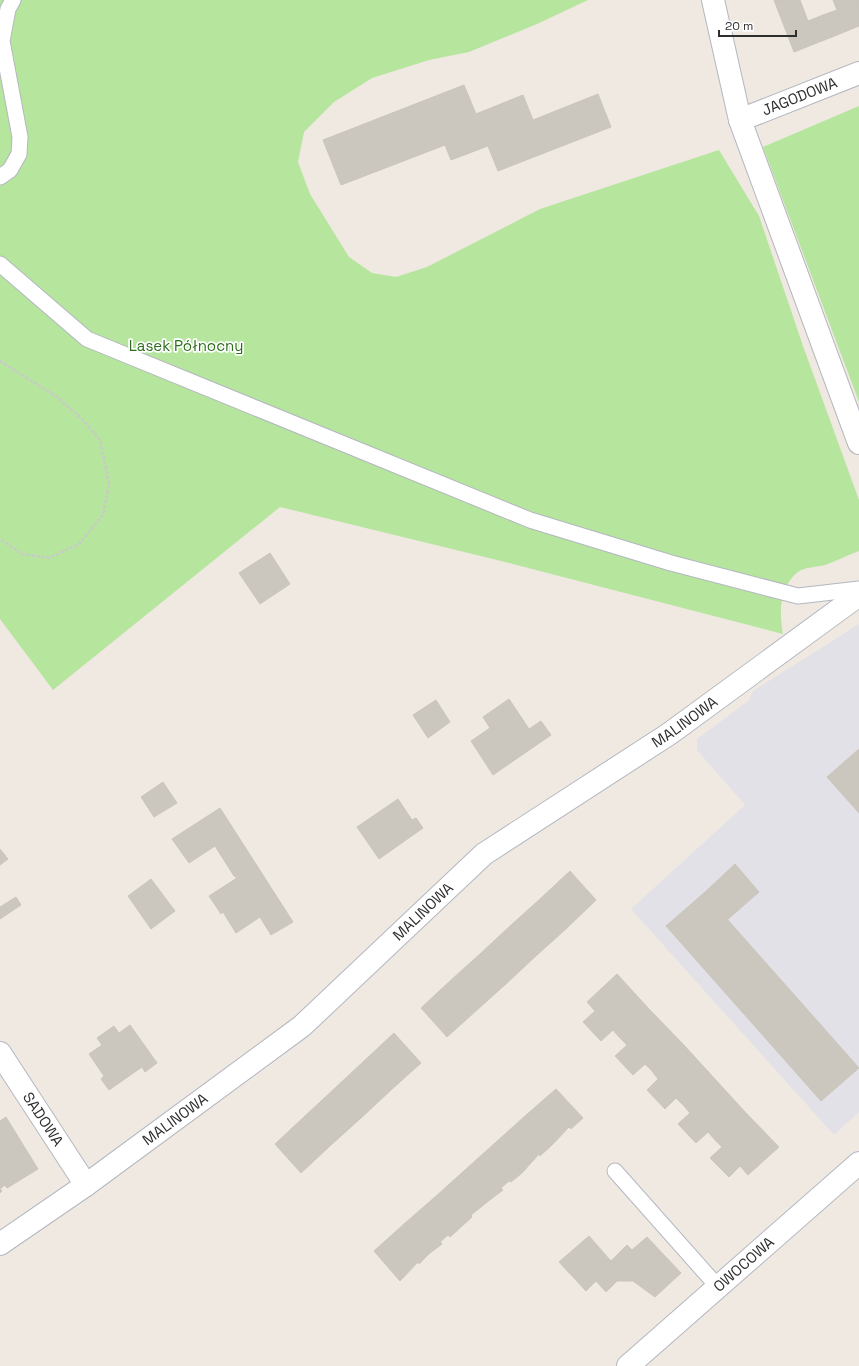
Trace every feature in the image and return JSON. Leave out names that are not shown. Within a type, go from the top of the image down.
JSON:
[{"type":"street","points":[[713,0],[740,120],[859,443]]},
{"type":"street","name":"JAGODOWA","points":[[740,120],[859,73]]},
{"type":"street","name":"MALINOWA","points":[[0,1244],[86,1185],[302,1026],[484,854],[668,734],[859,595]]},
{"type":"street","name":"SADOWA","points":[[0,1053],[86,1185]]},
{"type":"street","name":"OWOCOWA","points":[[628,1366],[859,1163]]},
{"type":"lane","points":[[0,177],[10,170],[19,154],[20,137],[2,41],[8,9],[13,0]]},
{"type":"lane","points":[[0,264],[87,339],[530,520],[671,563],[798,596],[859,589]]},
{"type":"lane","points":[[615,1171],[718,1286]]},
{"type":"path","points":[[0,361],[57,397],[81,418],[100,440],[109,484],[103,515],[79,544],[49,558],[22,554],[0,539]]},
{"type":"shaded area","points":[[859,624],[859,1112],[834,1135],[631,909],[745,805],[697,750],[697,739],[748,701],[753,691]]},
{"type":"green space","name":"Lasek Północny","points":[[0,0],[588,0],[537,24],[469,52],[429,60],[372,78],[334,102],[304,132],[298,162],[310,194],[349,257],[372,273],[396,277],[427,267],[540,209],[719,150],[759,216],[803,346],[859,500],[859,551],[825,565],[801,570],[792,578],[787,585],[782,600],[781,617],[783,634],[497,560],[280,507],[53,690],[0,619]]},
{"type":"green space","points":[[859,106],[859,402],[763,147]]},
{"type":"building","points":[[774,0],[800,0],[808,21],[823,15],[832,37],[794,52]]},
{"type":"building","points":[[833,0],[859,0],[859,26],[832,37],[823,15],[837,10]]},
{"type":"building","points":[[464,85],[476,114],[523,95],[533,120],[598,94],[611,127],[498,171],[488,146],[451,160],[445,145],[341,185],[323,140]]},
{"type":"building","points":[[270,553],[290,584],[260,604],[239,573]]},
{"type":"building","points":[[509,699],[529,729],[541,721],[551,735],[493,775],[471,741],[490,728],[483,717]]},
{"type":"building","points":[[436,700],[450,722],[428,738],[413,715]]},
{"type":"building","points":[[859,749],[859,813],[827,777]]},
{"type":"building","points":[[163,782],[177,803],[154,817],[141,797]]},
{"type":"building","points":[[398,799],[412,820],[416,818],[423,828],[379,859],[357,827]]},
{"type":"building","points":[[220,808],[293,922],[271,935],[260,917],[236,933],[223,912],[221,914],[209,896],[237,878],[234,876],[215,846],[189,863],[172,839]]},
{"type":"building","points":[[0,849],[8,859],[0,865]]},
{"type":"building","points":[[735,864],[759,892],[727,920],[704,893]]},
{"type":"building","points":[[570,871],[596,900],[567,928],[540,899]]},
{"type":"building","points":[[151,879],[175,911],[151,929],[128,896]]},
{"type":"building","points":[[704,893],[859,1068],[821,1101],[666,926]]},
{"type":"building","points":[[16,897],[21,905],[0,919],[0,907]]},
{"type":"building","points":[[540,899],[567,928],[537,955],[510,926]]},
{"type":"building","points":[[510,926],[537,955],[507,983],[480,954]]},
{"type":"building","points":[[480,954],[507,983],[477,1010],[450,981]]},
{"type":"building","points":[[617,974],[649,1009],[619,1037],[613,1030],[601,1041],[583,1022],[595,1011],[587,1002]]},
{"type":"building","points":[[450,981],[477,1010],[447,1037],[421,1008]]},
{"type":"building","points":[[649,1009],[682,1043],[652,1071],[645,1064],[633,1075],[615,1056],[627,1045],[619,1037]]},
{"type":"building","points":[[130,1025],[157,1063],[145,1072],[142,1067],[109,1090],[101,1079],[104,1076],[89,1054],[102,1045],[97,1038],[114,1026],[119,1033]]},
{"type":"building","points":[[394,1033],[421,1063],[391,1090],[364,1061]]},
{"type":"building","points":[[682,1043],[714,1078],[684,1106],[676,1098],[665,1109],[647,1090],[658,1079],[652,1071]]},
{"type":"building","points":[[364,1061],[391,1090],[361,1118],[334,1089]]},
{"type":"building","points":[[714,1078],[746,1113],[716,1141],[708,1132],[696,1143],[678,1124],[690,1113],[684,1106]]},
{"type":"building","points":[[334,1089],[361,1118],[331,1145],[305,1116]]},
{"type":"building","points":[[556,1089],[583,1118],[571,1129],[569,1127],[552,1145],[525,1116]]},
{"type":"building","points":[[746,1113],[779,1147],[748,1175],[740,1166],[729,1177],[710,1158],[722,1147],[716,1141]]},
{"type":"building","points":[[305,1116],[331,1145],[301,1173],[275,1144]]},
{"type":"building","points":[[525,1116],[552,1145],[540,1156],[539,1154],[522,1173],[495,1143]]},
{"type":"building","points":[[6,1117],[38,1169],[7,1188],[5,1185],[0,1189],[0,1121]]},
{"type":"building","points":[[495,1143],[522,1173],[511,1182],[509,1181],[501,1188],[503,1190],[491,1199],[465,1170]]},
{"type":"building","points":[[465,1170],[491,1199],[471,1215],[472,1217],[461,1227],[435,1197]]},
{"type":"building","points":[[435,1197],[461,1227],[450,1237],[448,1235],[440,1242],[442,1244],[430,1253],[404,1224]]},
{"type":"building","points":[[404,1224],[430,1253],[419,1264],[418,1262],[400,1281],[374,1251]]},
{"type":"building","points":[[589,1236],[617,1268],[610,1274],[617,1281],[606,1292],[596,1281],[586,1291],[559,1262]]},
{"type":"building","points":[[647,1237],[681,1273],[655,1297],[633,1281],[617,1281],[610,1274],[617,1268],[611,1261],[627,1245],[632,1250]]}]
